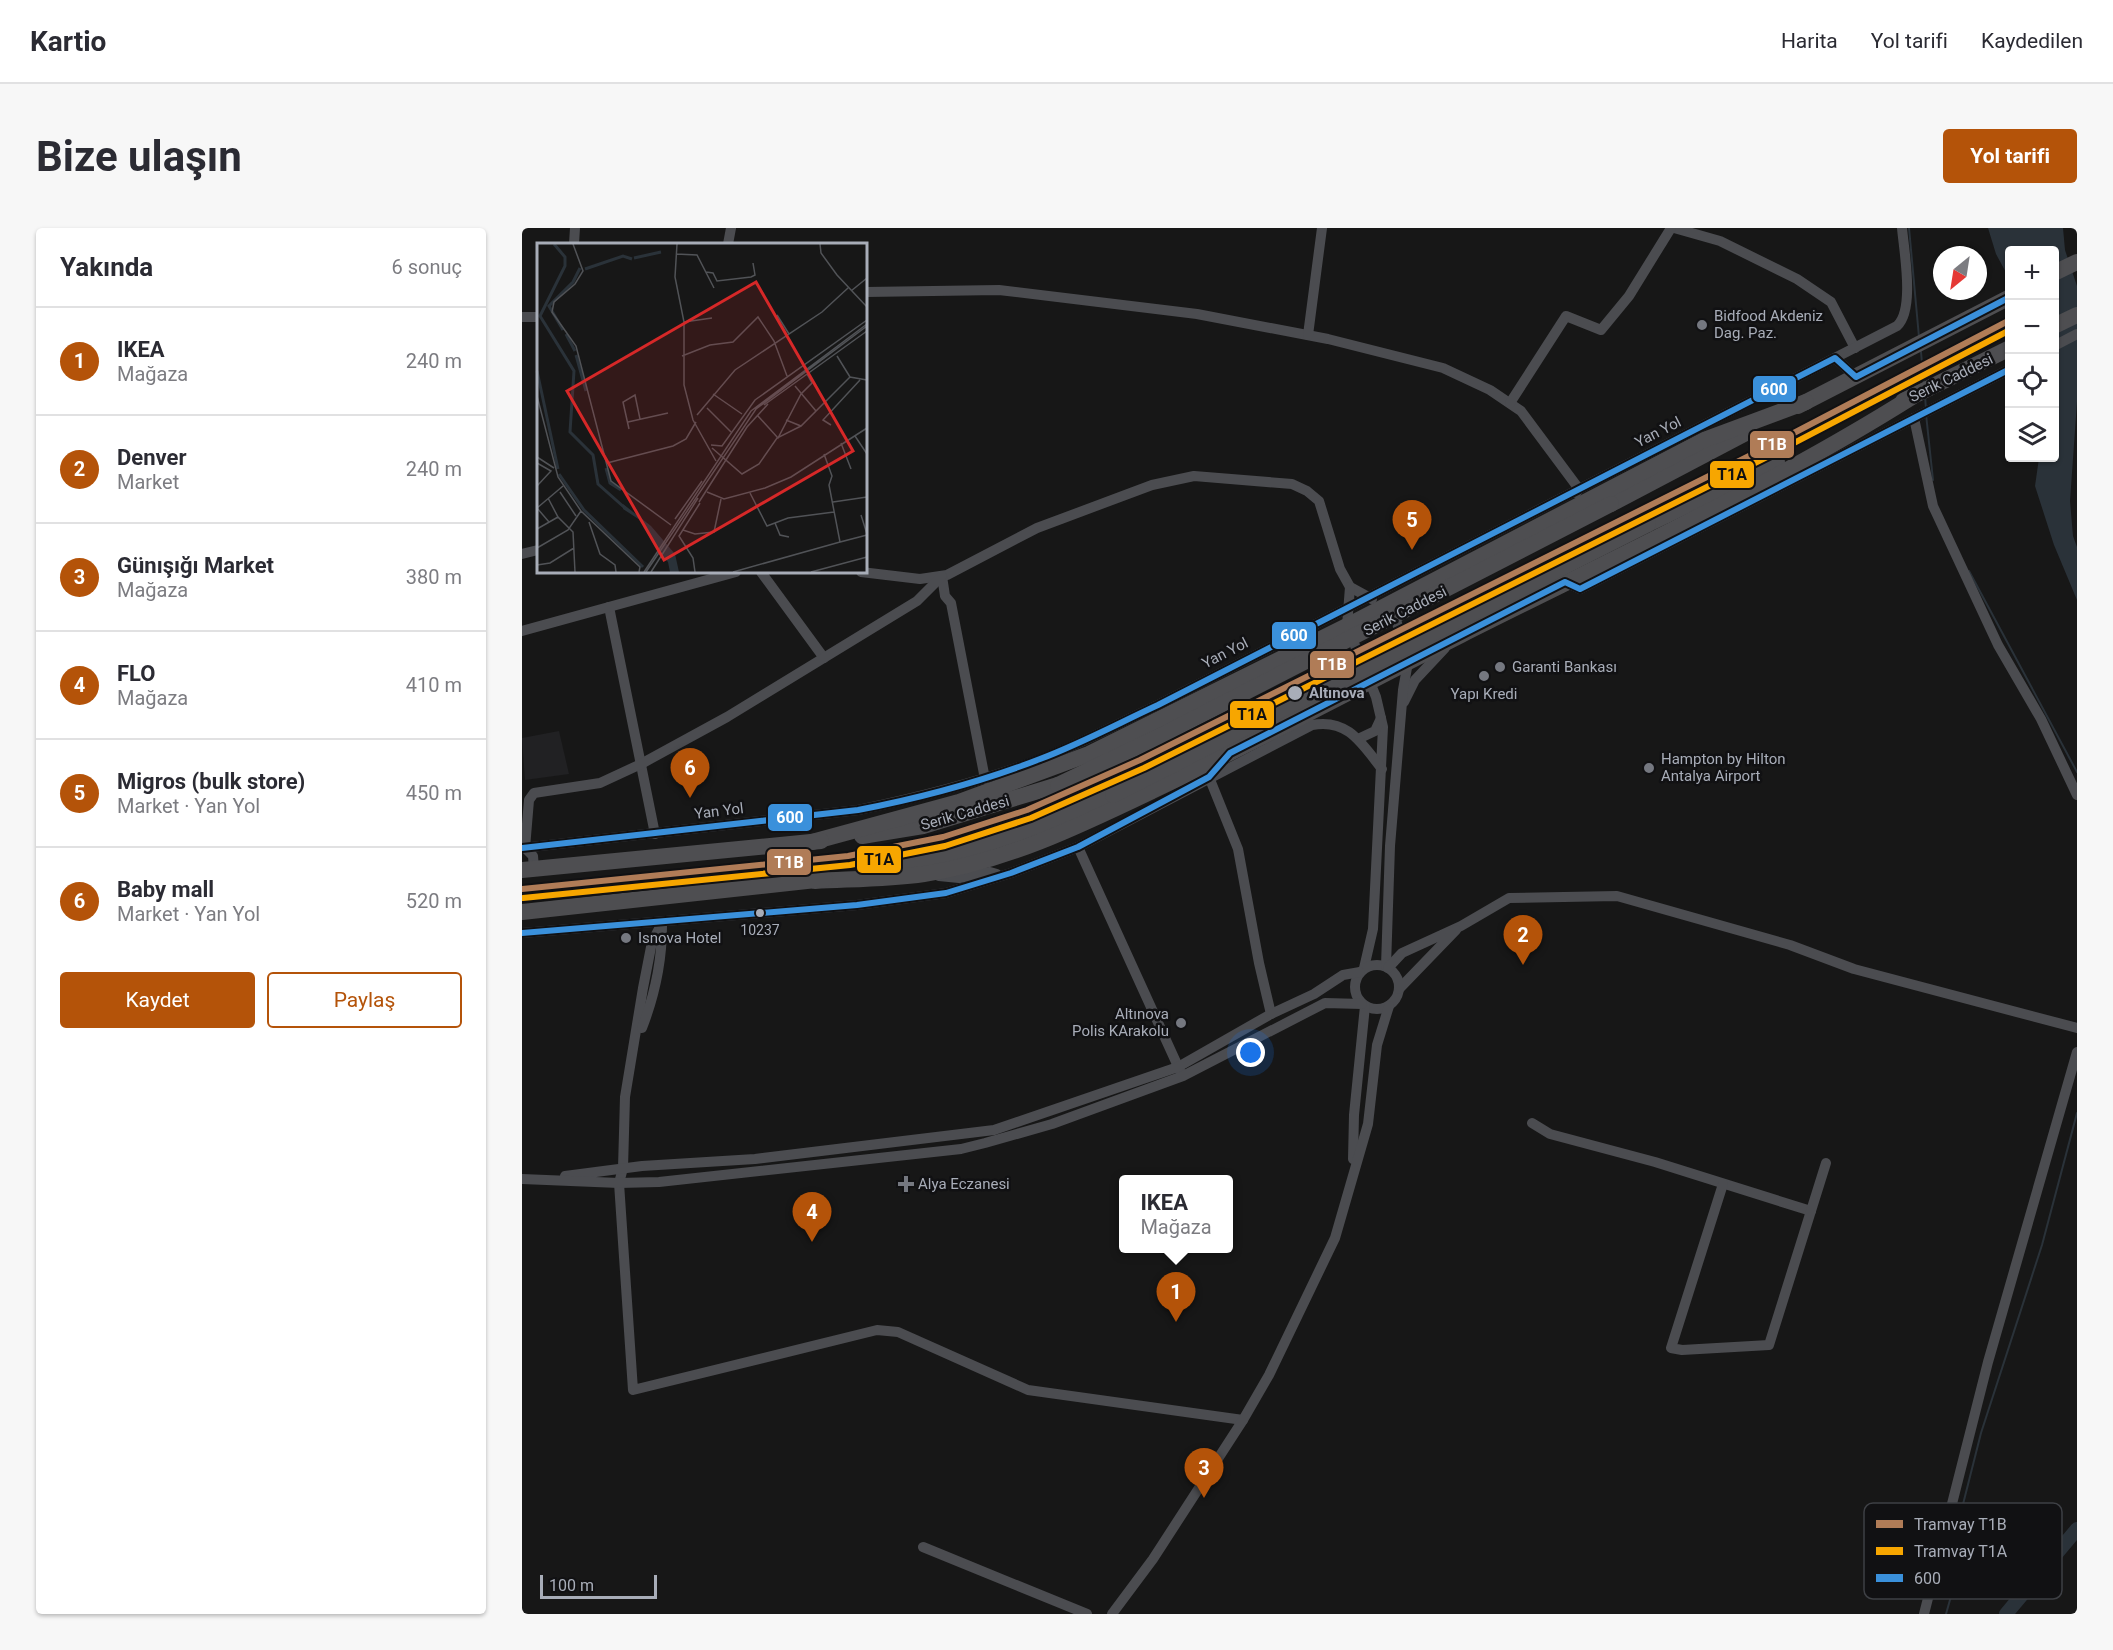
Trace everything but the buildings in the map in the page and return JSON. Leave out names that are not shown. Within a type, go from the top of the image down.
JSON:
[{"type":"highway","points":[[2059,271],[2075,263]]},
{"type":"highway","name":"Serik Caddesi","points":[[528,869],[812,842],[923,826],[1058,785],[1160,736],[2005,300]]},
{"type":"highway","points":[[2059,324],[2077,315]]},
{"type":"highway","name":"Serik Caddesi","points":[[530,911],[815,881],[895,868],[952,854],[1059,819],[1113,795],[1648,524],[2005,351]]},
{"type":"highway","points":[[815,881],[923,874],[1032,845],[1230,753],[1455,638],[1572,586],[1873,430],[1912,397]]},
{"type":"highway","points":[[812,842],[959,802],[1089,754],[1347,626],[1704,440],[1806,402]]},
{"type":"street","points":[[574,243],[575,228]]},
{"type":"street","points":[[728,243],[731,228]]},
{"type":"street","points":[[1308,335],[1322,228]]},
{"type":"street","points":[[1510,403],[1566,316],[1601,330],[1629,296],[1672,228],[1720,241],[1797,279],[1831,302],[1855,348]]},
{"type":"street","name":"Yan Yol","points":[[523,848],[858,810],[913,799],[985,779],[1043,758],[1158,705],[1855,348],[1903,321],[1906,275],[1902,228]]},
{"type":"street","points":[[867,292],[999,290],[1197,314],[1308,335],[1443,368],[1490,390],[1521,411],[1579,489],[1558,515]]},
{"type":"street","points":[[2059,344],[2077,334]]},
{"type":"street","points":[[1835,358],[1856,376]]},
{"type":"street","points":[[1873,430],[1914,418],[2005,372]]},
{"type":"street","points":[[1914,418],[1933,506],[1998,645],[2041,719],[2077,795]]},
{"type":"street","points":[[1632,462],[1656,465]]},
{"type":"street","points":[[867,573],[920,579],[942,576],[962,568],[1037,528],[1152,485],[1194,476],[1292,484],[1308,491],[1319,501],[1340,568],[1350,587],[1383,606],[1397,623],[1408,662],[1401,707],[1390,846],[1387,967]]},
{"type":"street","points":[[522,554],[537,550]]},
{"type":"street","points":[[522,631],[732,573]]},
{"type":"street","points":[[762,573],[824,658]]},
{"type":"street","points":[[528,869],[533,856],[523,848],[528,803],[534,793],[600,783],[641,764],[727,717],[916,601],[942,576]]},
{"type":"street","points":[[942,576],[945,596],[951,603],[985,779]]},
{"type":"street","points":[[1350,587],[1347,626],[1381,718],[1383,769],[1373,928],[1362,970],[1356,978],[1355,992],[1363,1005],[1354,1115],[1353,1171]]},
{"type":"street","points":[[609,607],[655,834]]},
{"type":"street","points":[[1401,707],[1415,680],[1455,638]]},
{"type":"street","points":[[1358,739],[1375,731],[1381,718]]},
{"type":"street","points":[[530,911],[525,933],[864,904],[946,893],[1078,847],[1312,724],[1326,722],[1339,724],[1358,739],[1383,769]]},
{"type":"street","points":[[1209,777],[1230,753]]},
{"type":"street","points":[[1209,777],[1238,849],[1271,1014]]},
{"type":"street","points":[[1078,847],[1181,1072]]},
{"type":"street","points":[[923,874],[959,878],[990,872],[1003,875]]},
{"type":"street","points":[[1387,967],[1402,952],[1461,926],[1509,898],[1617,896],[1790,945],[1854,969],[2077,1028]]},
{"type":"street","points":[[662,923],[652,942],[634,1048],[626,1097],[623,1168],[619,1183],[633,1390],[877,1330],[898,1332],[1028,1389],[1243,1420]]},
{"type":"street","points":[[1399,989],[1461,926]]},
{"type":"street","points":[[548,1180],[623,1168],[755,1159],[968,1135],[994,1130],[1181,1072],[1271,1014],[1314,994],[1343,975],[1375,965],[1387,967],[1397,977],[1399,989],[1396,999],[1389,1006],[1377,1045],[1368,1124],[1335,1238],[1269,1375],[1243,1420],[1153,1559],[1112,1614]]},
{"type":"street","points":[[522,1179],[619,1183],[659,1182],[961,1149],[1052,1124],[1181,1072],[1325,1003],[1363,1005],[1373,1009],[1389,1006]]},
{"type":"street","points":[[1952,1503],[1988,1362],[2077,1052]]},
{"type":"street","points":[[1532,1123],[1550,1134],[1811,1211]]},
{"type":"street","points":[[1723,1184],[1671,1348],[1682,1350],[1769,1345],[1826,1163]]},
{"type":"street","points":[[923,1547],[1087,1614]]},
{"type":"street","points":[[1924,1614],[1928,1599]]},
{"type":"shaded area","points":[[1988,228],[2063,228],[2065,250],[2077,286],[2077,402],[2070,501],[2073,536],[2077,547],[2077,600],[2054,545],[2035,486],[2038,462],[2059,462],[2059,246],[2005,246],[2005,271],[1996,254]]},
{"type":"shaded area","points":[[559,731],[569,774],[525,780],[522,738]]},
{"type":"waterway","points":[[1909,228],[1919,337]]},
{"type":"waterway","points":[[1921,352],[1924,385]]},
{"type":"waterway","points":[[1925,396],[1926,409]]},
{"type":"waterway","points":[[1926,414],[1933,480]]},
{"type":"waterway","points":[[1969,571],[2077,772]]},
{"type":"waterway","points":[[1963,1503],[1981,1433],[2042,1245],[2077,1113]]},
{"type":"waterway","points":[[2062,1547],[2077,1529]]},
{"type":"waterway","points":[[1946,1614],[1950,1599]]},
{"type":"waterway","points":[[2006,1614],[2019,1599]]},
{"type":"tram line","name":"T1B","points":[[522,889],[848,856],[943,837],[1027,810],[1140,760],[1767,447],[2005,323]]},
{"type":"tram line","name":"T1A","points":[[523,898],[850,865],[945,846],[1031,818],[1144,768],[1771,455],[2005,333]]},
{"type":"transit line","name":"600","points":[[522,848],[858,810],[950,789],[1018,767],[1070,747],[1158,705],[1835,358],[1856,377],[2005,300]]},
{"type":"transit line","name":"600","points":[[522,933],[857,905],[946,893],[1011,873],[1078,847],[1209,777],[1230,753],[1565,582],[1580,589],[2005,372]]},
{"type":"place","name":"Bidfood Akdeniz Dag. Paz.","points":[[1702,325]]},
{"type":"place","name":"Migros (bulk store)","points":[[1412,550]]},
{"type":"place","name":"Garanti Bankası","points":[[1500,667]]},
{"type":"place","name":"Yapı Kredi","points":[[1484,676]]},
{"type":"place","name":"Altınova","points":[[1295,693]]},
{"type":"place","name":"Hampton by Hilton Antalya Airport","points":[[1649,768]]},
{"type":"place","name":"Baby mall","points":[[690,798]]},
{"type":"place","name":"10237","points":[[760,913]]},
{"type":"place","name":"Isnova Hotel","points":[[626,938]]},
{"type":"place","name":"Denver","points":[[1523,965]]},
{"type":"place","name":"Altınova Polis KArakolu","points":[[1181,1023]]},
{"type":"place","name":"Alya Eczanesi","points":[[906,1184]]},
{"type":"place","name":"FLO","points":[[812,1242]]},
{"type":"place","name":"IKEA","points":[[1176,1322]]},
{"type":"place","name":"Günışığı Market","points":[[1204,1498]]}]
